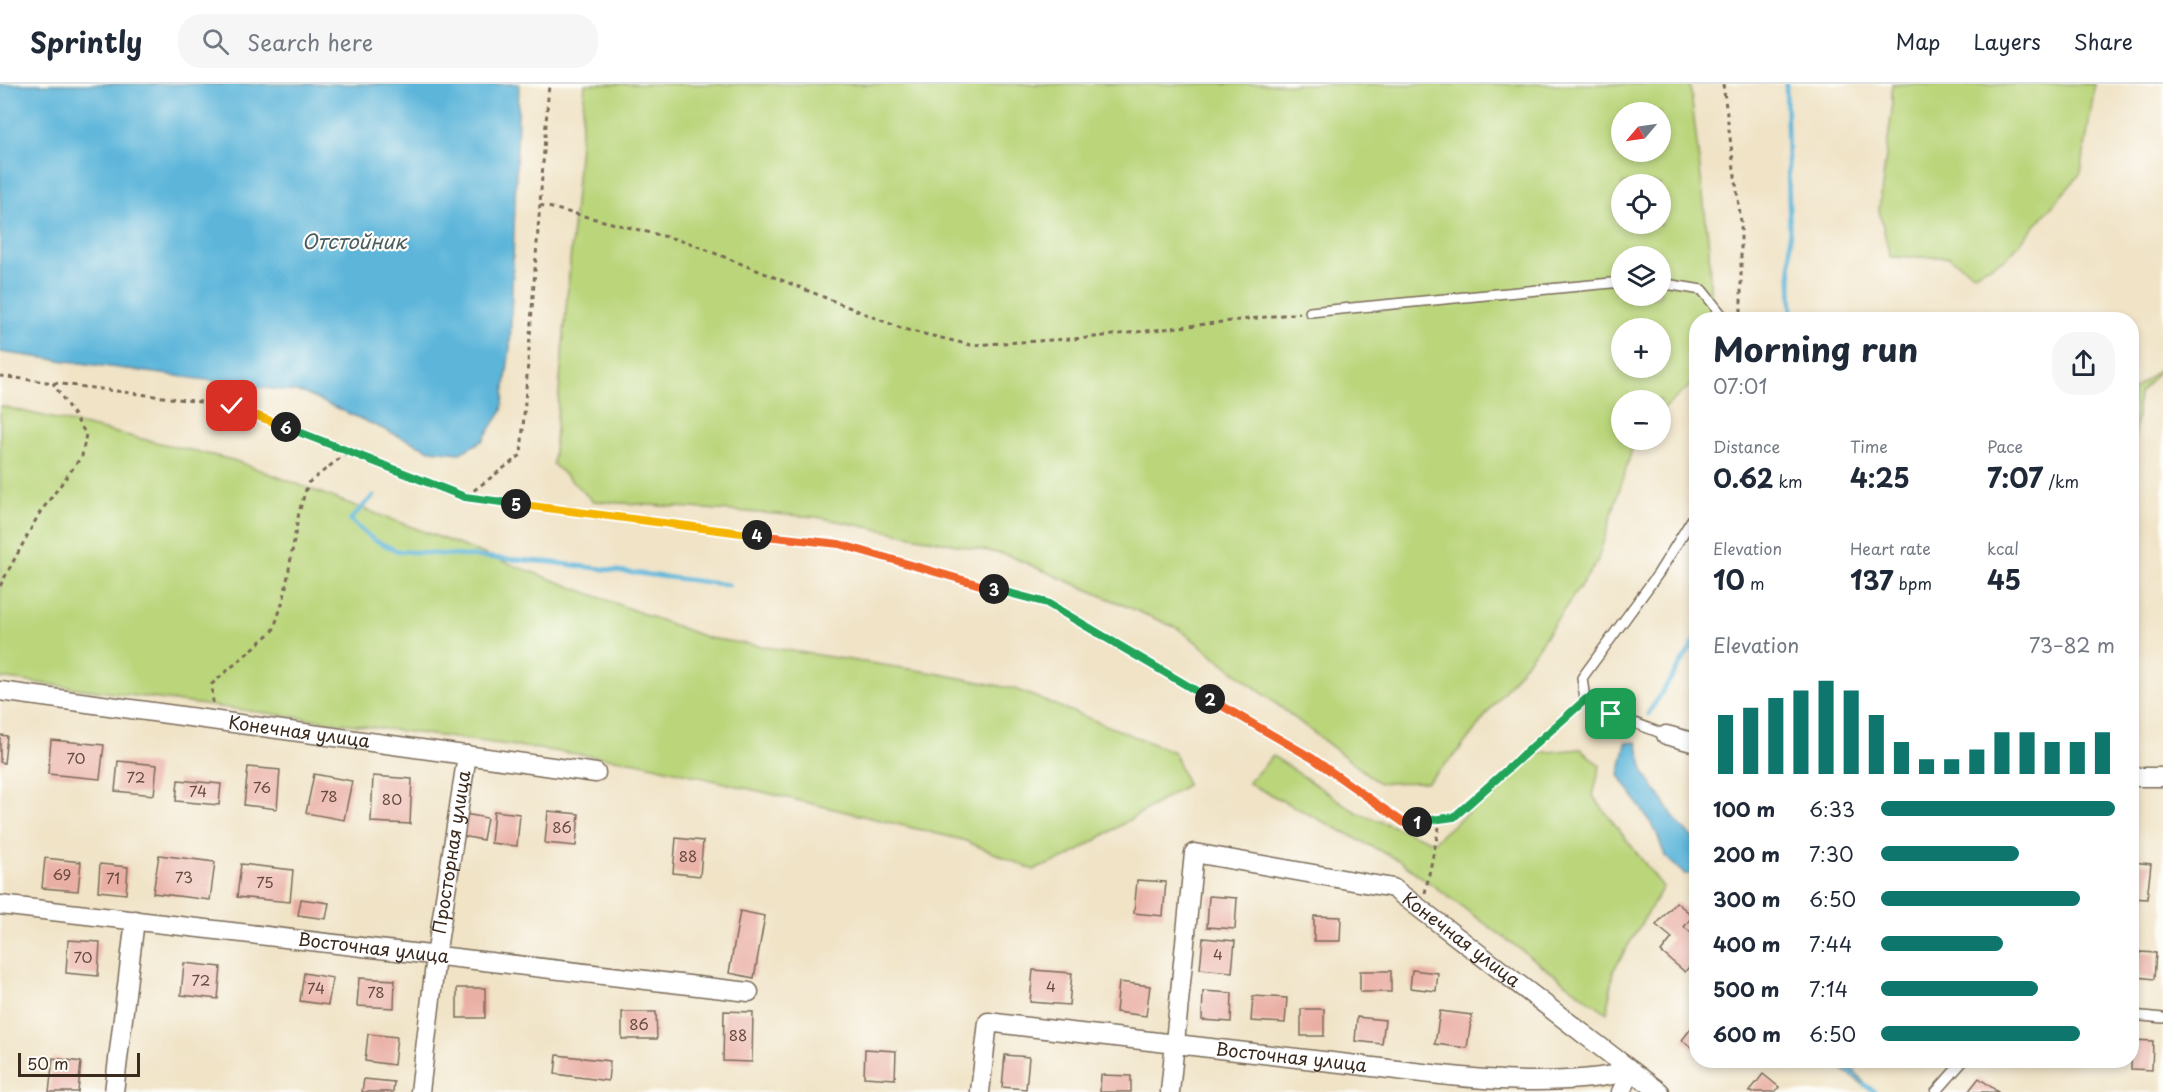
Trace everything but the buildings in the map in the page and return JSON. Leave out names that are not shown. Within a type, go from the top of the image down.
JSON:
[{"type":"street","name":"Конечная улица","points":[[0,691],[596,773]]},
{"type":"street","points":[[1666,735],[1689,741]]},
{"type":"street","name":"Просторная улица","points":[[420,1092],[436,956],[467,755]]},
{"type":"street","points":[[2139,777],[2163,777]]},
{"type":"street","name":"Конечная улица","points":[[1175,1044],[1194,853],[1393,888],[1632,1071]]},
{"type":"street","name":"Восточная улица","points":[[0,905],[749,992]]},
{"type":"street","points":[[114,1092],[135,921]]},
{"type":"street","name":"Восточная улица","points":[[980,1092],[988,1022],[1461,1077],[1543,1084],[1605,1079],[1632,1071]]},
{"type":"street","points":[[1170,1092],[1175,1044]]},
{"type":"street","points":[[1621,1092],[1632,1071],[1660,1092]]},
{"type":"lane","points":[[1310,312],[1611,283]]},
{"type":"lane","points":[[1671,285],[1702,290],[1720,312]]},
{"type":"lane","points":[[1666,735],[1611,714],[1586,699],[1582,678],[1658,574],[1689,524]]},
{"type":"lane","points":[[2139,1016],[2163,1018]]},
{"type":"lane","points":[[1936,1092],[1957,1068]]},
{"type":"path","points":[[465,497],[521,455],[549,84]]},
{"type":"path","points":[[1723,84],[1741,222],[1741,312]]},
{"type":"path","points":[[540,205],[687,243],[903,329],[971,345],[1086,338],[1310,312]]},
{"type":"path","points":[[0,376],[232,406],[465,497],[619,519],[839,544],[1047,603],[1312,758],[1404,823],[1454,817],[1586,699]]},
{"type":"path","points":[[0,586],[39,514],[82,456],[86,434],[53,383]]},
{"type":"path","points":[[215,719],[212,684],[273,631],[285,598],[299,512],[308,483],[349,451]]},
{"type":"path","points":[[1426,892],[1429,867],[1441,818]]},
{"type":"green space","points":[[585,84],[1690,84],[1709,247],[1711,312],[1689,312],[1689,387],[1671,402],[1671,390],[1611,390],[1611,450],[1632,450],[1597,562],[1536,650],[1457,753],[1427,782],[1379,783],[1179,629],[1007,555],[817,517],[593,501],[553,464]]},
{"type":"green space","points":[[1892,84],[2095,84],[2081,173],[2007,258],[1974,274],[1949,257],[1890,257],[1879,210],[1892,110]]},
{"type":"green space","points":[[2163,366],[2139,394],[2139,385]]},
{"type":"green space","points":[[0,406],[233,460],[708,638],[935,673],[1015,689],[1174,752],[1187,785],[1068,857],[1034,870],[963,840],[637,762],[0,678]]},
{"type":"green space","points":[[1581,749],[1600,766],[1593,796],[1663,887],[1613,971],[1607,1013],[1398,860],[1248,783],[1273,756],[1356,812],[1433,842],[1538,753]]},
{"type":"water","name":"Отстойник","points":[[0,84],[519,84],[510,347],[502,411],[482,441],[460,453],[430,450],[303,393],[0,352]]},
{"type":"water","points":[[1637,742],[1645,774],[1678,823],[1689,834],[1689,874],[1684,874],[1665,856],[1656,831],[1619,775],[1626,743]]},
{"type":"water","points":[[1840,1068],[1852,1068],[1868,1088]]},
{"type":"waterway","points":[[1786,84],[1792,312]]},
{"type":"waterway","points":[[373,496],[350,520],[374,540],[398,551],[548,562],[729,585]]},
{"type":"waterway","points":[[1648,714],[1689,651]]},
{"type":"waterway","points":[[1865,1085],[1875,1092]]},
{"type":"route","points":[[232,406],[465,497],[619,519],[839,544],[1047,603],[1312,758],[1404,823],[1454,817],[1586,699],[1611,714]]}]
